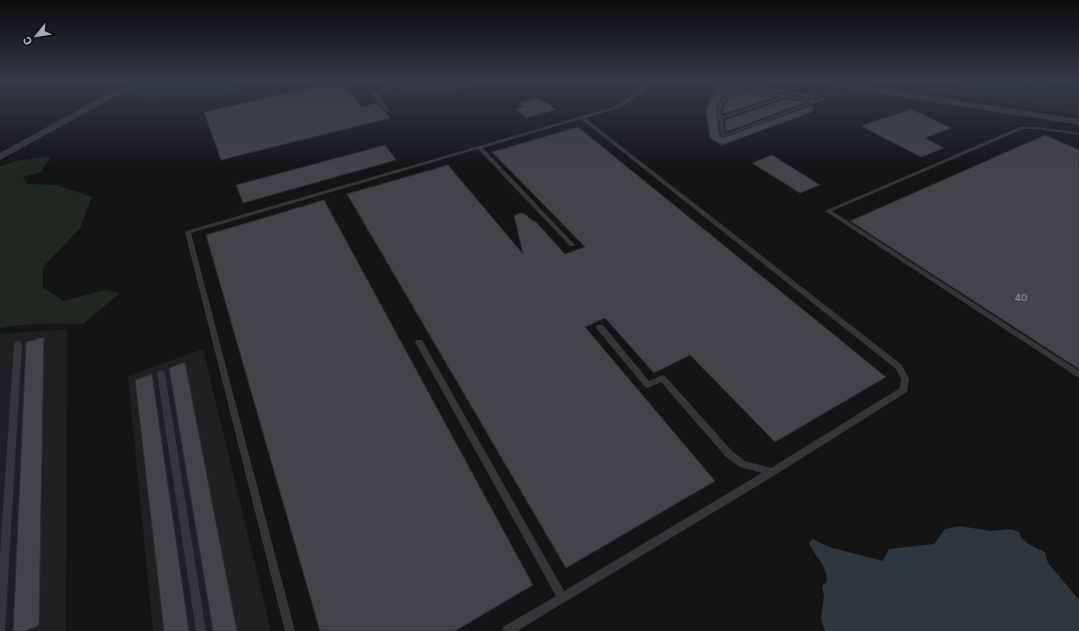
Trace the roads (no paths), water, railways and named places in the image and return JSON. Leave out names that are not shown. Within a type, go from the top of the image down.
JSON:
[{"type":"street","points":[[0,157],[84,110]]},
{"type":"street","points":[[1006,110],[1079,122]]},
{"type":"lane","points":[[290,631],[188,232],[608,110]]},
{"type":"lane","points":[[719,110],[723,136],[793,110]]},
{"type":"lane","points":[[720,118],[743,110]]},
{"type":"lane","points":[[506,631],[772,472],[904,390],[905,379],[898,367],[582,118]]},
{"type":"lane","points":[[1079,134],[1038,128],[1022,128],[828,211],[1079,375]]},
{"type":"lane","points":[[479,148],[572,245]]},
{"type":"lane","points":[[600,328],[648,385],[662,378],[729,454],[743,464],[772,472]]},
{"type":"lane","points":[[419,342],[562,597]]},
{"type":"lane","points":[[0,631],[4,499],[18,344]]},
{"type":"lane","points":[[161,373],[201,631]]}]
